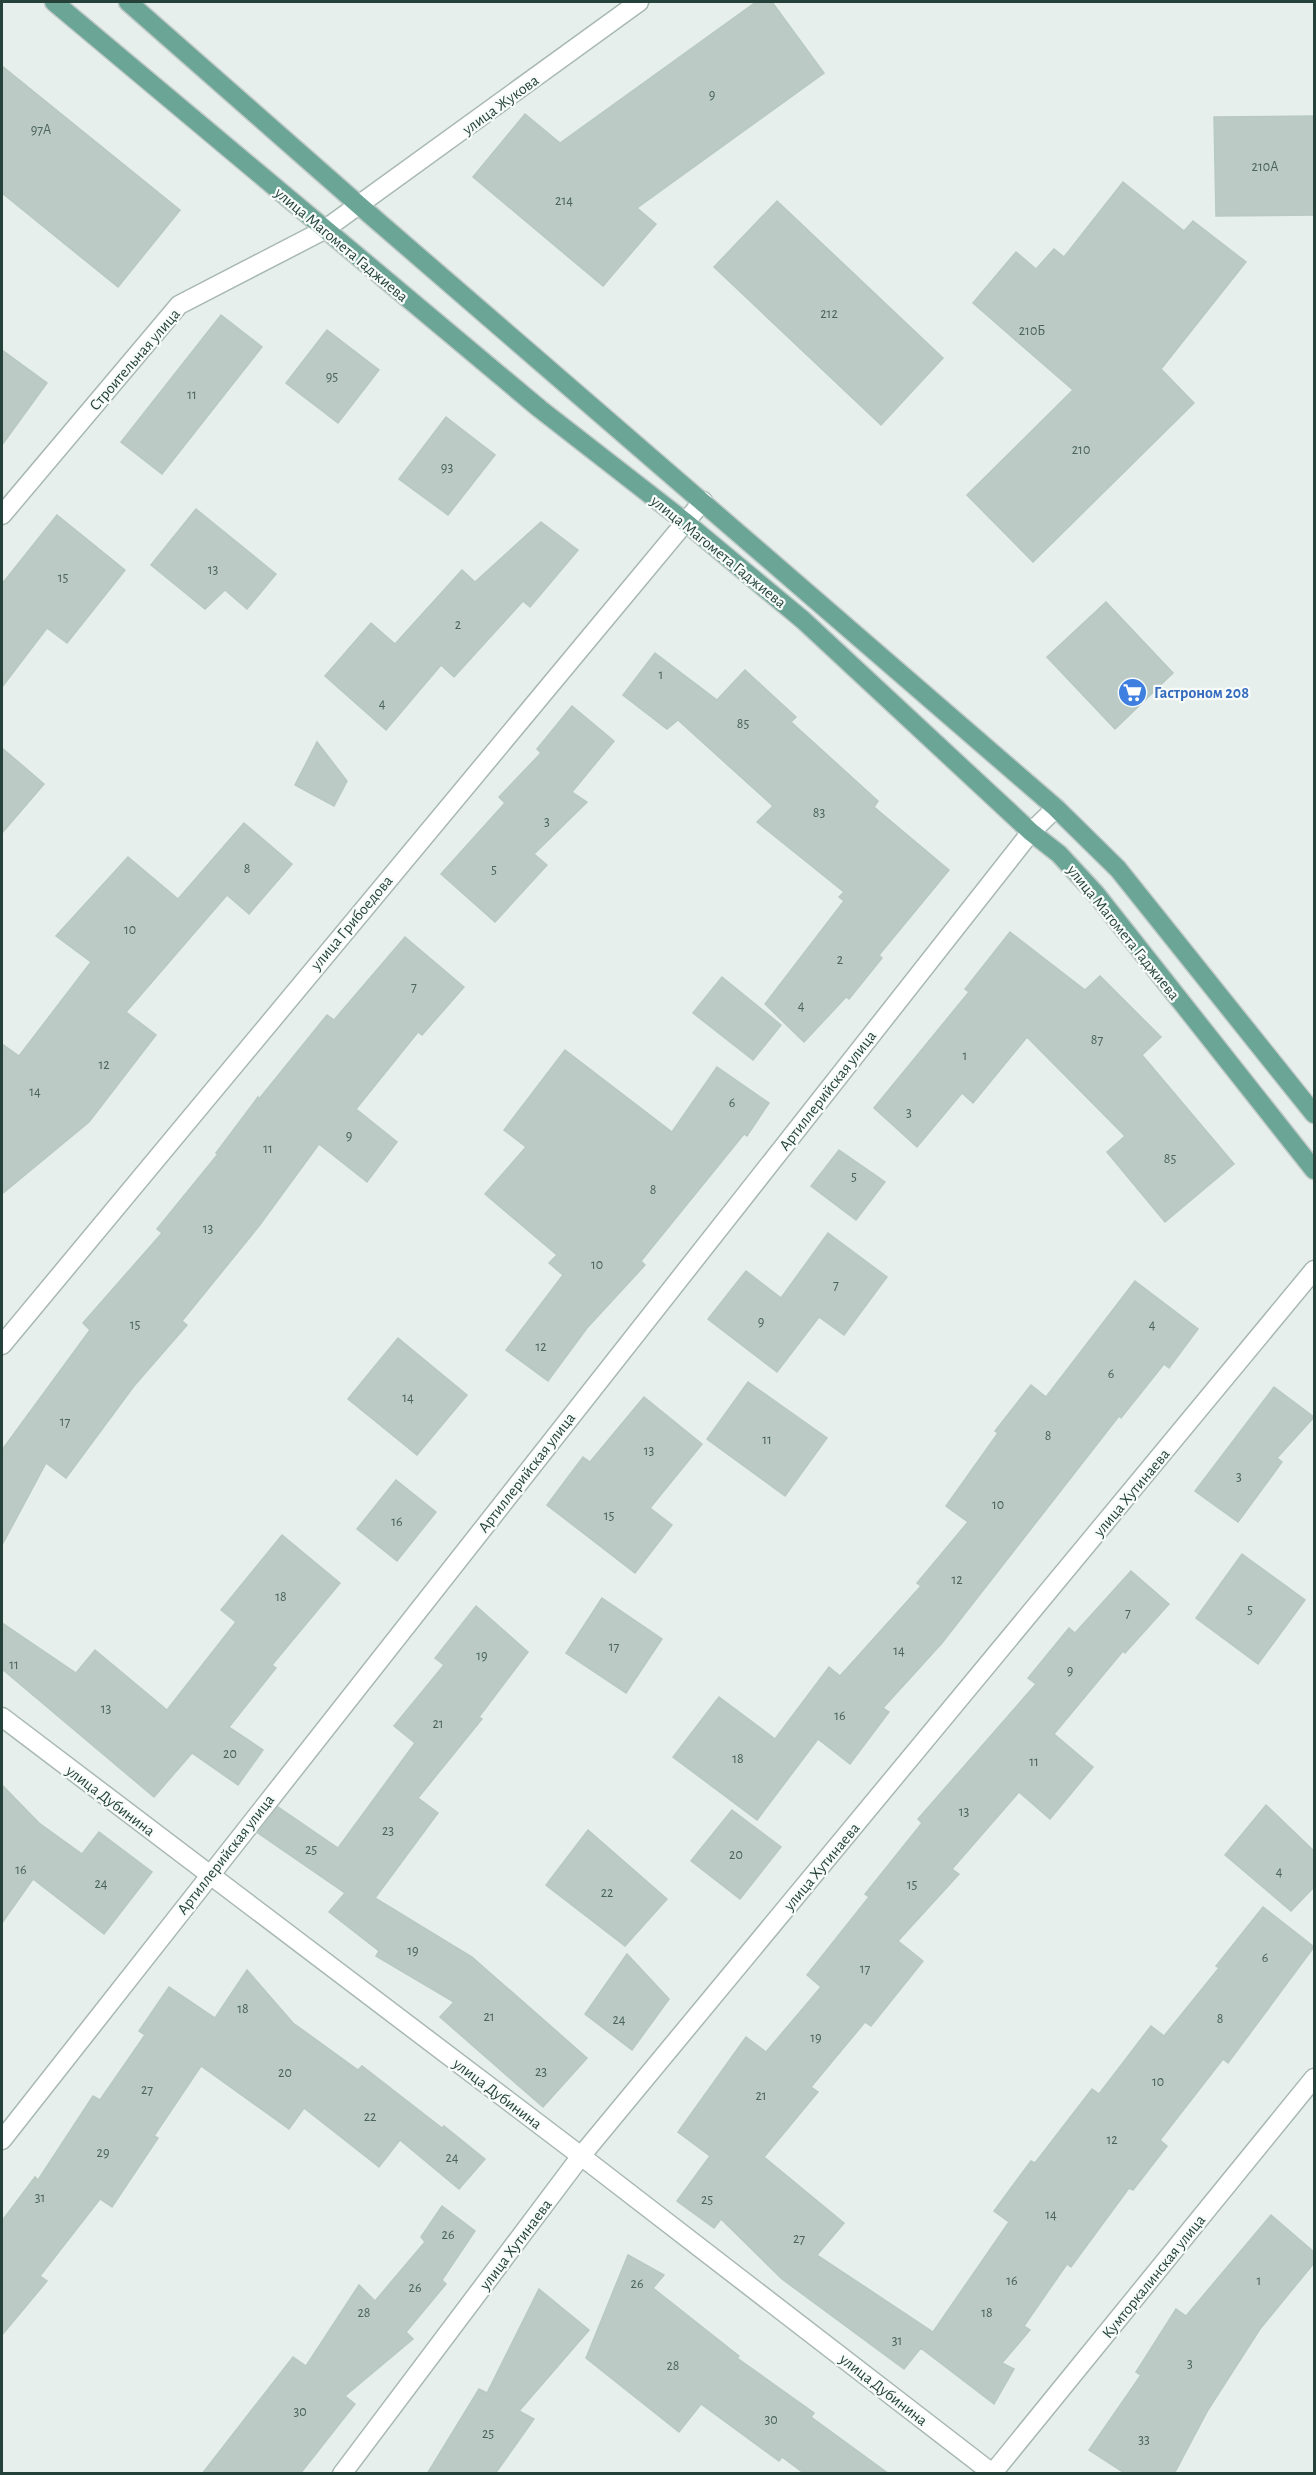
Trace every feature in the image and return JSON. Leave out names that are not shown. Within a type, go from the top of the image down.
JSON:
[{"type":"main road","name":"улица Магомета Гаджиева","points":[[54,2],[540,409],[684,521],[803,620],[1030,832],[1059,854],[1096,894],[1314,1170]]},
{"type":"main road","name":"улица Магомета Гаджиева","points":[[128,2],[360,206],[1056,808],[1118,869],[1314,1114]]},
{"type":"street","name":"улица Жукова","points":[[360,206],[639,2]]},
{"type":"street","name":"Строительная улица","points":[[2,514],[179,305],[324,230],[360,206]]},
{"type":"street","name":"улица Грибоедова","points":[[2,1345],[684,521],[703,501]]},
{"type":"street","name":"Артиллерийская улица","points":[[2,2140],[1030,832],[1056,808]]},
{"type":"street","name":"улица Хутинаева","points":[[342,2474],[581,2156],[1314,1270]]},
{"type":"street","name":"улица Дубинина","points":[[2,1717],[581,2156],[992,2473]]},
{"type":"street","name":"Кумторкалинская улица","points":[[992,2473],[1314,2078]]},
{"type":"building","points":[[756,2],[772,2],[824,73],[637,208],[656,224],[603,286],[473,177],[525,114],[560,143]]},
{"type":"building","points":[[2,66],[180,210],[118,287],[2,193]]},
{"type":"building","points":[[1314,116],[1314,215],[1216,216],[1214,117]]},
{"type":"building","points":[[1123,182],[1184,231],[1193,221],[1246,262],[1161,369],[1194,403],[1033,562],[967,495],[1073,390],[973,303],[1016,252],[1036,269],[1054,249],[1064,257]]},
{"type":"building","points":[[777,201],[943,358],[881,425],[714,267]]},
{"type":"building","points":[[221,315],[262,347],[162,474],[121,442]]},
{"type":"building","points":[[327,330],[379,370],[338,423],[286,383]]},
{"type":"building","points":[[2,350],[47,383],[2,445]]},
{"type":"building","points":[[446,417],[495,455],[448,515],[399,479]]},
{"type":"building","points":[[196,509],[276,574],[247,609],[225,590],[205,609],[151,565]]},
{"type":"building","points":[[57,515],[125,570],[67,643],[47,628],[2,687],[2,584]]},
{"type":"building","points":[[541,522],[578,550],[530,607],[523,601],[454,677],[441,665],[386,730],[325,676],[371,623],[395,644],[462,570],[475,582]]},
{"type":"building","points":[[1106,602],[1173,673],[1115,729],[1047,657]]},
{"type":"building","points":[[655,653],[717,700],[745,670],[796,717],[791,722],[878,801],[874,807],[949,870],[879,955],[882,958],[849,999],[846,997],[804,1042],[765,1004],[844,901],[839,897],[844,892],[757,822],[773,806],[678,720],[667,729],[623,695]]},
{"type":"building","points":[[572,706],[614,741],[572,792],[587,802],[534,854],[547,865],[495,922],[441,874],[505,803],[499,797],[541,753],[537,749]]},
{"type":"building","points":[[317,742],[347,781],[334,806],[295,785]]},
{"type":"building","points":[[2,748],[44,784],[2,833]]},
{"type":"building","points":[[244,823],[292,864],[249,914],[227,895],[126,1012],[156,1035],[89,1122],[2,1194],[2,1044],[19,1056],[91,962],[56,936],[128,857],[178,899]]},
{"type":"building","points":[[1010,932],[1085,990],[1100,976],[1161,1037],[1142,1055],[1234,1164],[1165,1222],[1107,1152],[1125,1136],[1027,1037],[973,1103],[962,1093],[917,1147],[874,1108],[969,992],[965,989]]},
{"type":"building","points":[[405,937],[464,987],[422,1035],[418,1032],[356,1109],[397,1142],[367,1182],[319,1144],[259,1226],[182,1321],[187,1325],[134,1386],[66,1478],[46,1463],[2,1545],[2,1450],[90,1330],[83,1323],[162,1233],[157,1229],[218,1154],[216,1153],[258,1097],[259,1099],[327,1015],[334,1020]]},
{"type":"building","points":[[722,977],[781,1025],[753,1060],[693,1013]]},
{"type":"building","points":[[565,1050],[672,1132],[717,1067],[769,1103],[747,1136],[744,1134],[641,1261],[645,1265],[587,1328],[548,1381],[506,1350],[563,1275],[549,1263],[557,1255],[485,1194],[526,1147],[504,1130]]},
{"type":"building","points":[[839,1150],[885,1182],[856,1220],[811,1186]]},
{"type":"building","points":[[828,1233],[887,1277],[844,1335],[819,1317],[777,1372],[708,1319],[746,1271],[781,1298]]},
{"type":"building","points":[[1135,1281],[1198,1329],[1169,1368],[1164,1364],[1121,1418],[1119,1416],[942,1643],[883,1708],[889,1712],[850,1764],[818,1739],[757,1820],[673,1757],[719,1697],[775,1739],[829,1667],[840,1676],[921,1586],[917,1583],[968,1522],[946,1506],[998,1433],[995,1431],[1031,1385],[1046,1397]]},
{"type":"building","points":[[398,1338],[467,1395],[417,1455],[348,1399]]},
{"type":"building","points":[[748,1382],[827,1438],[785,1496],[707,1439]]},
{"type":"building","points":[[1274,1387],[1314,1417],[1277,1458],[1282,1462],[1238,1522],[1195,1491]]},
{"type":"building","points":[[644,1397],[702,1444],[650,1508],[672,1525],[635,1573],[547,1505],[583,1457],[590,1462]]},
{"type":"building","points":[[396,1480],[436,1512],[397,1561],[357,1529]]},
{"type":"building","points":[[282,1535],[340,1583],[272,1665],[276,1668],[229,1727],[263,1750],[238,1785],[192,1753],[154,1797],[2,1669],[2,1623],[76,1673],[95,1650],[167,1710],[236,1622],[221,1610]]},
{"type":"building","points":[[1242,1554],[1305,1600],[1258,1664],[1196,1618]]},
{"type":"building","points":[[1131,1571],[1169,1604],[1125,1653],[1123,1651],[1054,1734],[1093,1767],[1050,1819],[1019,1792],[952,1869],[959,1874],[898,1941],[923,1961],[871,2026],[865,2022],[811,2087],[818,2092],[764,2157],[844,2223],[817,2255],[933,2332],[1009,2222],[994,2211],[1031,2161],[1035,2163],[1092,2089],[1099,2094],[1151,2026],[1164,2036],[1219,1968],[1216,1966],[1263,1907],[1314,1947],[1228,2063],[1223,2059],[1160,2140],[1167,2146],[1133,2190],[1129,2188],[1071,2267],[1067,2264],[1024,2326],[1030,2330],[1002,2363],[1014,2369],[994,2404],[921,2348],[924,2344],[904,2369],[782,2279],[721,2219],[714,2228],[677,2201],[710,2156],[678,2132],[746,2037],[766,2052],[821,1987],[807,1975],[869,1897],[865,1894],[922,1823],[918,1819],[1036,1684],[1028,1678],[1069,1628],[1075,1633]]},
{"type":"building","points":[[602,1598],[662,1639],[626,1693],[566,1653]]},
{"type":"building","points":[[476,1606],[528,1652],[479,1717],[482,1719],[418,1798],[438,1813],[375,1898],[472,1957],[587,2058],[543,2107],[440,2017],[454,2002],[376,1956],[379,1951],[329,1912],[345,1893],[258,1833],[278,1807],[338,1848],[415,1743],[394,1726],[444,1665],[435,1658]]},
{"type":"building","points":[[2,1785],[39,1823],[82,1854],[99,1832],[152,1872],[104,1934],[33,1879],[2,1923]]},
{"type":"building","points":[[1266,1805],[1314,1851],[1314,1887],[1291,1911],[1225,1855]]},
{"type":"building","points":[[732,1810],[781,1847],[740,1899],[691,1861]]},
{"type":"building","points":[[588,1830],[667,1899],[625,1946],[546,1885]]},
{"type":"building","points":[[627,1954],[669,1999],[632,2050],[585,2014]]},
{"type":"building","points":[[247,1970],[293,2023],[358,2070],[362,2066],[485,2159],[459,2189],[400,2140],[379,2167],[304,2108],[289,2129],[201,2066],[154,2136],[158,2138],[112,2207],[100,2199],[40,2276],[47,2281],[2,2335],[2,2221],[35,2177],[38,2180],[93,2096],[100,2100],[145,2035],[139,2031],[169,1987],[215,2018]]},
{"type":"building","points":[[442,2206],[475,2231],[442,2280],[446,2284],[406,2332],[413,2339],[345,2396],[355,2404],[300,2474],[202,2474],[293,2357],[306,2366],[359,2285],[375,2301],[425,2242],[421,2237]]},
{"type":"building","points":[[1271,2215],[1314,2252],[1314,2263],[1260,2329],[1208,2410],[1174,2474],[1126,2474],[1089,2450],[1141,2375],[1136,2372],[1176,2309],[1186,2316]]},
{"type":"building","points":[[628,2255],[664,2275],[653,2288],[739,2356],[737,2358],[814,2413],[811,2417],[889,2474],[805,2474],[782,2457],[779,2461],[701,2404],[679,2432],[586,2358]]},
{"type":"building","points":[[539,2289],[589,2330],[519,2411],[534,2419],[495,2474],[427,2474],[479,2389],[487,2393]]},
{"type":"place","name":"Гастроном 208","points":[[1133,692]]}]
